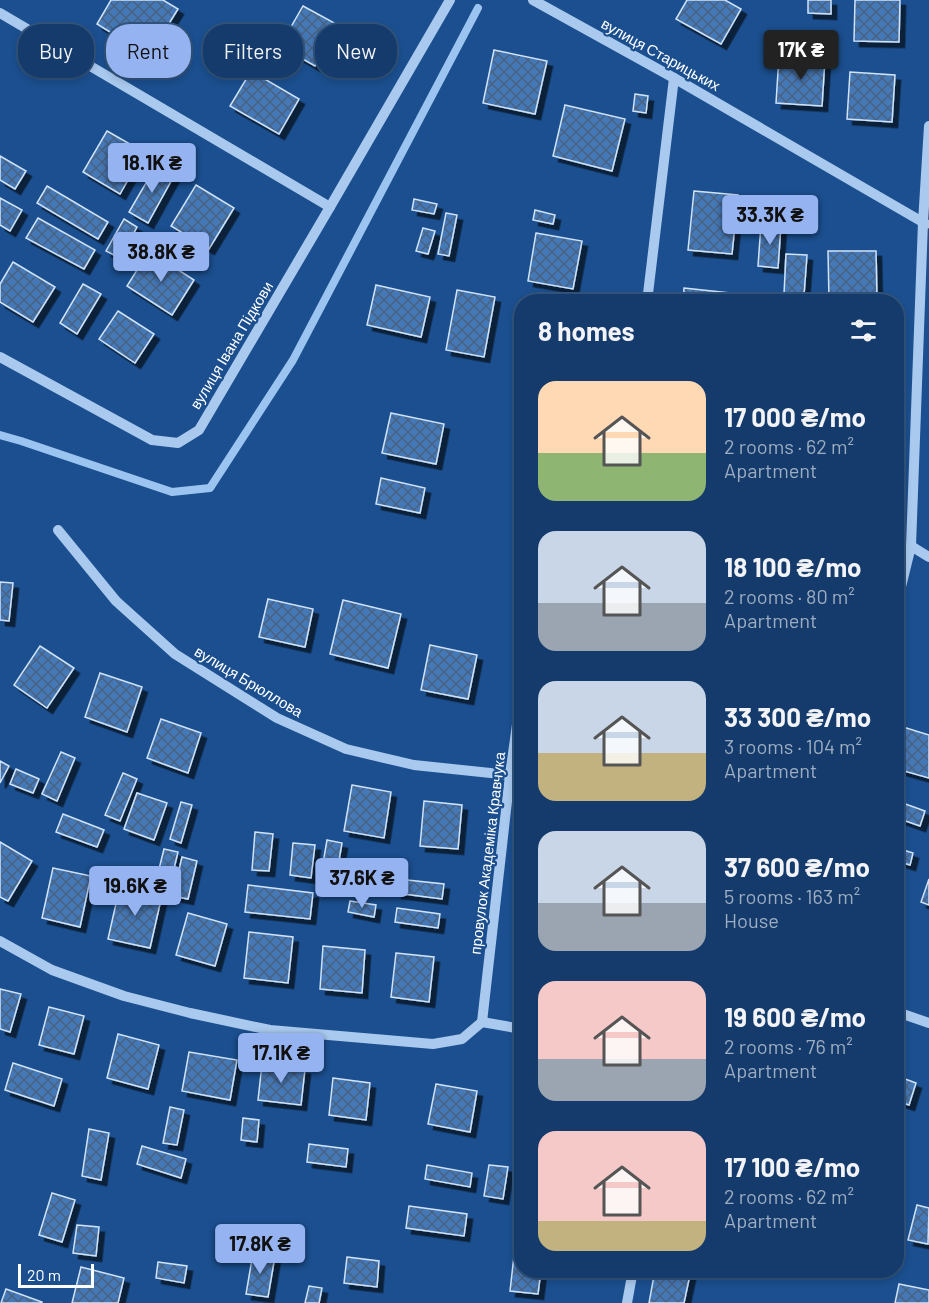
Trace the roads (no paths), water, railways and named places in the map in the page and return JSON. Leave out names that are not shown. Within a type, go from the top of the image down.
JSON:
[{"type":"street","name":"вулиця Івана Підкови","points":[[0,357],[152,440],[178,443],[199,430],[450,0]]},
{"type":"street","name":"вулиця Старицьких","points":[[533,0],[674,78],[926,224]]},
{"type":"street","points":[[0,13],[330,207]]},
{"type":"street","points":[[648,294],[674,78]]},
{"type":"street","points":[[904,574],[911,546],[929,126]]},
{"type":"street","name":"вулиця Брюллова","points":[[58,530],[116,601],[175,654],[277,718],[346,749],[414,765],[510,775]]},
{"type":"street","points":[[911,546],[929,557]]},
{"type":"street","name":"провулок Академіка Кравчука","points":[[482,1022],[514,746]]},
{"type":"street","points":[[0,941],[52,970],[124,996],[270,1030],[433,1044],[462,1039],[482,1022],[514,1028]]},
{"type":"street","points":[[904,1014],[929,1023]]},
{"type":"street","points":[[627,1303],[632,1278]]},
{"type":"waterway","points":[[0,435],[172,492],[210,488],[293,360],[478,8]]}]
